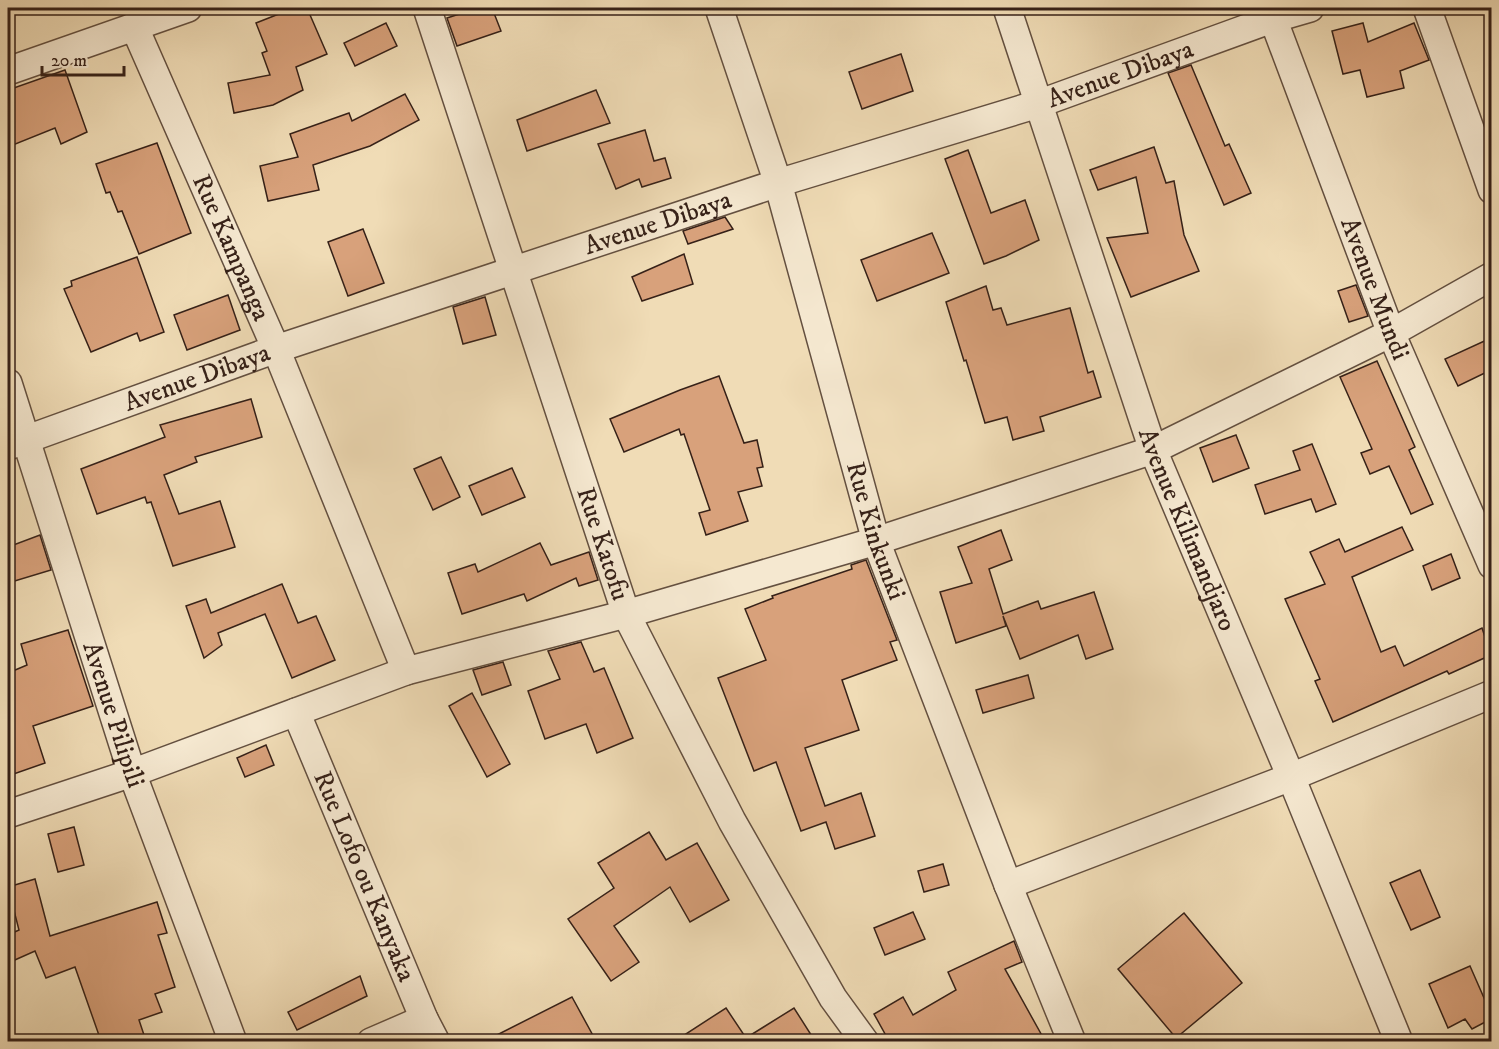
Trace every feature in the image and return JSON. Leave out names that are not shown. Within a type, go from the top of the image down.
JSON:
[{"type":"street","points":[[8,71],[188,8]]},
{"type":"street","name":"Rue Katofu","points":[[427,8],[626,614],[732,821],[833,998],[865,1041]]},
{"type":"street","name":"Rue Kinkunki","points":[[719,8],[778,183],[876,542],[1008,885],[1072,1041]]},
{"type":"street","name":"Avenue Kilimandjaro","points":[[1006,8],[1153,450],[1399,1041]]},
{"type":"street","name":"Avenue Dibaya","points":[[16,443],[276,349],[778,183],[1038,104],[1270,13],[1310,8]]},
{"type":"street","points":[[1427,8],[1491,190]]},
{"type":"street","name":"Avenue Mundi","points":[[1270,13],[1391,333],[1491,565]]},
{"type":"street","name":"Rue Kampanga","points":[[134,26],[276,349],[406,671]]},
{"type":"street","points":[[8,814],[132,773],[406,671],[626,614],[876,542],[1153,450],[1391,333],[1491,276]]},
{"type":"street","name":"Avenue Pilipili","points":[[8,383],[16,443],[132,773],[233,1041]]},
{"type":"street","points":[[1008,885],[1291,777],[1491,694]]},
{"type":"street","name":"Rue Lofo ou Kanyaka","points":[[296,712],[430,1030]]},
{"type":"street","points":[[372,1041],[430,1030]]},
{"type":"building","points":[[294,8],[307,8],[327,54],[296,67],[303,90],[273,105],[234,113],[228,83],[270,75],[262,53],[267,51],[256,23]]},
{"type":"building","points":[[478,8],[492,8],[501,31],[457,46],[447,18]]},
{"type":"building","points":[[386,23],[397,46],[355,66],[344,43]]},
{"type":"building","points":[[1363,23],[1368,42],[1414,23],[1429,60],[1400,71],[1404,88],[1367,97],[1360,70],[1343,74],[1332,31]]},
{"type":"building","points":[[901,54],[913,91],[862,109],[849,72]]},
{"type":"building","points":[[1191,65],[1225,146],[1229,144],[1251,193],[1224,205],[1168,73]]},
{"type":"building","points":[[65,70],[87,132],[61,144],[55,128],[8,147],[8,90]]},
{"type":"building","points":[[596,90],[610,123],[527,151],[517,120]]},
{"type":"building","points":[[405,94],[419,120],[370,146],[313,165],[319,190],[268,201],[260,166],[298,157],[290,134],[349,113],[352,121]]},
{"type":"building","points":[[645,130],[654,161],[665,158],[671,178],[642,187],[639,179],[616,189],[598,144]]},
{"type":"building","points":[[157,143],[191,233],[139,254],[122,211],[118,212],[110,192],[106,193],[96,164]]},
{"type":"building","points":[[1154,147],[1166,183],[1174,181],[1184,235],[1199,271],[1131,297],[1107,238],[1148,233],[1136,177],[1098,190],[1090,170]]},
{"type":"building","points":[[968,150],[991,213],[1025,200],[1039,240],[984,264],[945,159]]},
{"type":"building","points":[[725,217],[733,229],[688,244],[683,231]]},
{"type":"building","points":[[363,229],[384,283],[348,296],[328,242]]},
{"type":"building","points":[[932,233],[949,273],[877,301],[861,260]]},
{"type":"building","points":[[684,254],[693,284],[642,301],[632,277]]},
{"type":"building","points":[[137,257],[164,332],[140,341],[137,333],[91,352],[64,289],[72,286],[71,281]]},
{"type":"building","points":[[1356,285],[1368,316],[1349,322],[1338,291]]},
{"type":"building","points":[[986,286],[993,310],[1001,308],[1007,325],[1070,308],[1088,373],[1093,371],[1101,397],[1040,417],[1044,431],[1013,440],[1007,417],[985,423],[946,302]]},
{"type":"building","points":[[228,295],[240,330],[187,350],[174,315]]},
{"type":"building","points":[[485,297],[496,335],[463,344],[453,307]]},
{"type":"building","points":[[1491,338],[1491,370],[1458,386],[1445,359]]},
{"type":"building","points":[[1377,361],[1415,447],[1409,450],[1433,504],[1411,514],[1389,466],[1370,474],[1361,453],[1372,449],[1340,377]]},
{"type":"building","points":[[719,376],[744,443],[757,440],[763,467],[757,468],[762,486],[738,492],[748,521],[706,535],[699,513],[710,510],[684,434],[681,435],[679,429],[624,452],[610,419]]},
{"type":"building","points":[[251,399],[262,437],[195,457],[197,462],[164,475],[179,514],[220,501],[235,547],[173,566],[151,502],[147,503],[145,497],[97,514],[81,469],[165,437],[160,425]]},
{"type":"building","points":[[1236,435],[1249,468],[1213,482],[1200,448]]},
{"type":"building","points":[[1312,444],[1336,504],[1316,512],[1311,499],[1265,514],[1255,485],[1300,470],[1293,451]]},
{"type":"building","points":[[441,457],[460,497],[433,510],[414,469]]},
{"type":"building","points":[[512,468],[525,497],[482,515],[469,486]]},
{"type":"building","points":[[1402,527],[1413,550],[1352,577],[1381,652],[1395,646],[1404,666],[1482,628],[1491,655],[1449,674],[1447,671],[1333,722],[1315,681],[1320,679],[1285,599],[1325,584],[1310,552],[1339,539],[1345,552]]},
{"type":"building","points":[[1001,530],[1012,560],[989,569],[1003,614],[1038,601],[1041,609],[1094,592],[1113,649],[1086,659],[1078,635],[1020,659],[1003,616],[1006,626],[956,643],[940,592],[972,583],[958,547]]},
{"type":"building","points":[[40,535],[51,570],[8,583],[8,547]]},
{"type":"building","points":[[540,543],[551,565],[589,552],[598,580],[579,586],[576,578],[527,601],[524,594],[462,614],[448,573],[475,564],[478,572]]},
{"type":"building","points":[[1451,554],[1460,578],[1432,590],[1423,566]]},
{"type":"building","points":[[866,560],[897,640],[890,642],[897,660],[842,680],[859,730],[805,748],[825,806],[861,793],[875,836],[835,849],[826,822],[801,831],[776,762],[754,771],[718,678],[766,660],[745,609],[773,598],[772,596],[852,569],[851,565]]},
{"type":"building","points":[[282,584],[298,623],[316,616],[335,660],[292,678],[265,614],[218,633],[222,645],[204,658],[186,606],[206,599],[211,613]]},
{"type":"building","points":[[68,630],[93,706],[33,726],[45,763],[8,776],[8,673],[27,665],[21,644]]},
{"type":"building","points":[[581,642],[594,672],[604,668],[633,738],[597,753],[586,724],[545,739],[528,691],[560,679],[548,651]]},
{"type":"building","points":[[503,662],[511,685],[482,695],[473,670]]},
{"type":"building","points":[[1028,675],[1034,698],[983,713],[976,690]]},
{"type":"building","points":[[472,693],[510,764],[487,777],[449,706]]},
{"type":"building","points":[[266,745],[274,765],[245,777],[237,758]]},
{"type":"building","points":[[74,827],[84,865],[58,872],[48,834]]},
{"type":"building","points":[[649,832],[666,860],[697,843],[729,900],[690,922],[670,887],[614,926],[639,962],[611,981],[568,919],[614,888],[598,863]]},
{"type":"building","points":[[943,864],[949,885],[924,892],[918,871]]},
{"type":"building","points":[[1420,870],[1440,917],[1411,930],[1390,883]]},
{"type":"building","points":[[35,879],[50,936],[157,902],[167,933],[158,935],[175,987],[155,994],[162,1012],[139,1020],[146,1041],[101,1041],[75,967],[46,978],[35,951],[8,963],[8,935],[19,930],[8,887]]},
{"type":"building","points":[[913,912],[925,939],[885,955],[874,928]]},
{"type":"building","points":[[1184,913],[1242,983],[1176,1038],[1118,969]]},
{"type":"building","points":[[1014,941],[1022,962],[1005,969],[1045,1041],[889,1041],[874,1014],[903,997],[913,1015],[956,990],[948,972]]},
{"type":"building","points":[[1470,966],[1491,1014],[1491,1019],[1472,1029],[1465,1019],[1448,1028],[1429,984]]},
{"type":"building","points":[[360,976],[367,996],[297,1030],[288,1012]]},
{"type":"building","points":[[572,997],[596,1041],[485,1041]]},
{"type":"building","points":[[726,1008],[746,1038],[794,1008],[815,1041],[675,1041]]}]
